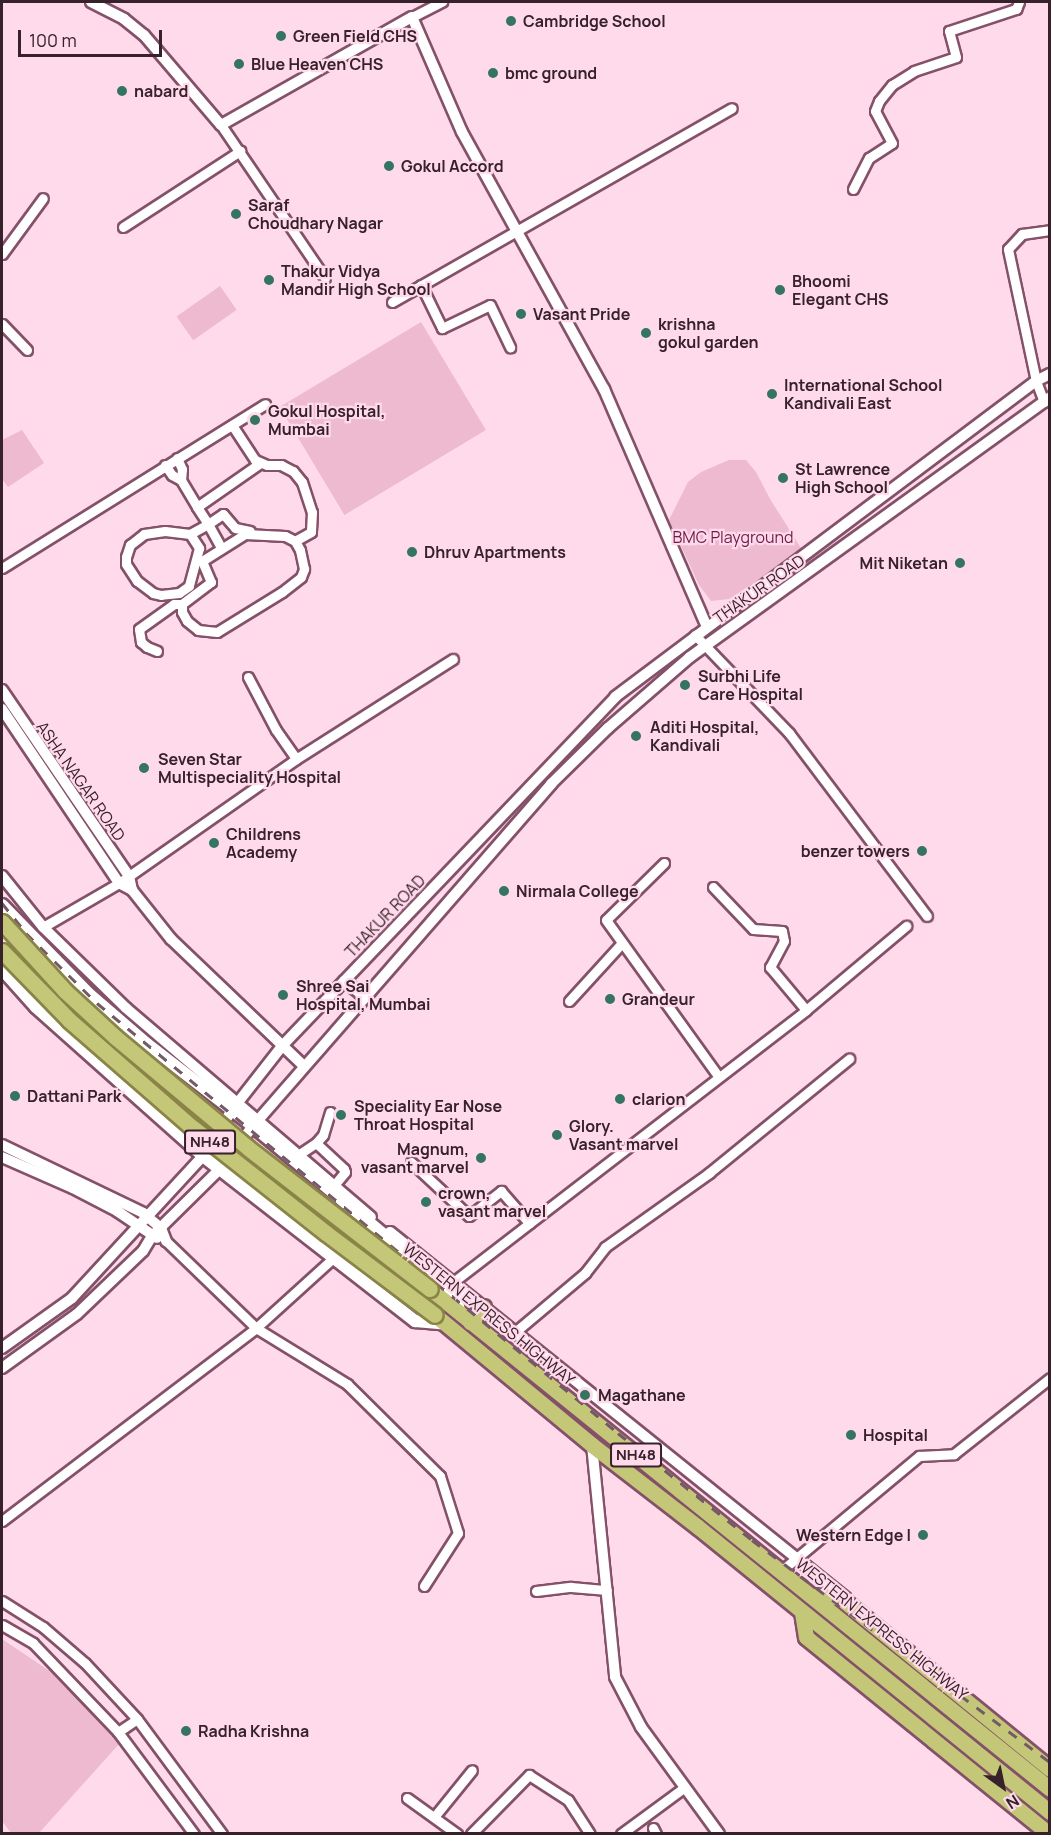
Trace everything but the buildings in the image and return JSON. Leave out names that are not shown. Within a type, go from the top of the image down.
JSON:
[{"type":"highway","name":"WESTERN EXPRESS HIGHWAY","points":[[2,922],[65,991],[115,1037],[240,1141],[430,1289],[1050,1789]]},
{"type":"highway","name":"WESTERN EXPRESS HIGHWAY","points":[[2,951],[69,1020],[174,1112],[326,1233],[441,1319],[592,1445],[699,1527],[1050,1812]]},
{"type":"highway","points":[[465,1318],[483,1307]]},
{"type":"highway","points":[[813,1596],[839,1597],[1050,1769]]},
{"type":"highway","points":[[802,1612],[806,1636],[1049,1833]]},
{"type":"main road","points":[[2,905],[89,994],[147,1044],[235,1107],[449,1285],[465,1318]]},
{"type":"main road","points":[[2,969],[36,1007],[203,1156],[415,1322],[441,1319]]},
{"type":"street","points":[[91,2],[124,19],[144,35],[221,124],[325,278]]},
{"type":"street","points":[[221,124],[442,2]]},
{"type":"street","points":[[853,189],[869,158],[892,143],[875,111],[879,101],[892,85],[914,71],[956,57],[949,31],[1016,9],[1019,2]]},
{"type":"street","points":[[412,17],[462,132],[604,389],[707,627],[716,638]]},
{"type":"street","points":[[392,302],[732,108]]},
{"type":"street","points":[[123,226],[240,151]]},
{"type":"street","points":[[2,254],[43,198]]},
{"type":"street","points":[[1047,400],[1036,381],[1008,249],[1022,234],[1050,230]]},
{"type":"street","points":[[421,285],[442,328],[490,305],[510,347]]},
{"type":"street","points":[[2,324],[27,350]]},
{"type":"street","name":"THAKUR ROAD","points":[[2,1348],[72,1298],[203,1156],[235,1107],[283,1045],[615,697],[1036,381],[1050,374]]},
{"type":"street","name":"THAKUR ROAD","points":[[255,1123],[551,784],[616,721],[706,645],[1047,400]]},
{"type":"street","points":[[2,568],[265,404]]},
{"type":"street","points":[[231,425],[260,464]]},
{"type":"street","points":[[177,458],[182,469],[181,480]]},
{"type":"street","points":[[197,507],[260,464],[281,465],[293,471],[302,482],[313,522],[311,532],[295,541]]},
{"type":"street","points":[[165,465],[172,475],[181,480],[222,547]]},
{"type":"street","points":[[182,604],[182,612],[198,630],[217,632],[301,577],[304,569],[303,560],[295,541],[280,533],[239,530],[223,514],[190,534],[154,531],[136,539],[130,545],[126,564],[137,582],[153,593],[161,595],[178,593],[189,586],[199,548],[190,534]]},
{"type":"street","points":[[157,651],[141,642],[139,629],[174,604],[182,604],[211,582],[201,563],[222,547],[246,534],[285,536]]},
{"type":"street","points":[[826,538],[834,554]]},
{"type":"street","points":[[695,635],[789,733],[927,916]]},
{"type":"street","points":[[43,927],[119,883],[296,759],[453,659]]},
{"type":"street","points":[[248,677],[276,730],[296,759]]},
{"type":"street","name":"ASHA NAGAR ROAD","points":[[2,690],[129,876],[132,890]]},
{"type":"street","name":"ASHA NAGAR ROAD","points":[[2,709],[119,883],[132,890],[171,939],[304,1066]]},
{"type":"street","points":[[513,804],[526,813]]},
{"type":"street","points":[[664,863],[606,920],[621,944],[718,1076]]},
{"type":"street","points":[[2,876],[43,927],[126,1008],[235,1107]]},
{"type":"street","points":[[713,887],[753,928],[782,931],[784,941],[770,967],[806,1010]]},
{"type":"street","points":[[449,1285],[806,1010],[906,926]]},
{"type":"street","points":[[569,1001],[621,944]]},
{"type":"street","points":[[344,981],[364,997]]},
{"type":"street","points":[[514,1332],[585,1273],[605,1247],[709,1173],[849,1059]]},
{"type":"street","points":[[298,1155],[316,1143],[322,1135],[330,1112]]},
{"type":"street","points":[[2,1368],[77,1314],[142,1251],[152,1236],[220,1169],[255,1123],[334,1185],[449,1285],[483,1307],[642,1432],[795,1559],[900,1639],[1050,1762]]},
{"type":"street","points":[[316,1143],[344,1168],[345,1172],[334,1185]]},
{"type":"street","points":[[2,1145],[75,1184],[152,1236],[166,1241],[256,1328],[347,1384],[440,1476],[458,1533],[424,1586]]},
{"type":"street","points":[[2,1157],[75,1184],[147,1216],[161,1228],[166,1241]]},
{"type":"street","points":[[411,1162],[469,1216],[501,1191],[529,1223]]},
{"type":"street","points":[[2,1521],[256,1328],[332,1258]]},
{"type":"street","points":[[781,1571],[919,1456],[954,1454],[1050,1378]]},
{"type":"street","points":[[592,1445],[615,1677],[642,1728],[719,1833]]},
{"type":"street","points":[[536,1591],[571,1587],[607,1590]]},
{"type":"street","points":[[2,1601],[43,1627],[85,1663],[137,1719],[222,1833]]},
{"type":"street","points":[[2,1625],[33,1642],[118,1732],[194,1833]]},
{"type":"street","points":[[33,1642],[43,1627]]},
{"type":"street","points":[[118,1732],[137,1719]]},
{"type":"street","points":[[434,1817],[472,1770]]},
{"type":"street","points":[[471,1833],[529,1775],[568,1800],[590,1833]]},
{"type":"street","points":[[621,1833],[685,1787]]},
{"type":"street","points":[[407,1798],[457,1833]]},
{"type":"green space","points":[[220,286],[237,310],[193,340],[177,316]]},
{"type":"green space","points":[[421,322],[486,430],[344,515],[280,407]]},
{"type":"green space","points":[[22,430],[44,463],[8,487],[2,479],[2,440]]},
{"type":"green space","name":"BMC Playground","points":[[729,460],[746,460],[756,472],[801,548],[780,566],[729,599],[711,601],[699,585],[669,520],[688,482],[701,472]]},
{"type":"green space","points":[[2,1639],[51,1672],[94,1710],[120,1743],[39,1833],[11,1833],[2,1821]]},
{"type":"railway","points":[[2,903],[26,933],[97,1003],[618,1433],[752,1540],[1050,1762]]},
{"type":"place","name":"Cambridge School","points":[[511,21]]},
{"type":"place","name":"Green Field CHS","points":[[281,36]]},
{"type":"place","name":"Blue Heaven CHS","points":[[239,64]]},
{"type":"place","name":"bmc ground","points":[[493,73]]},
{"type":"place","name":"nabard","points":[[122,91]]},
{"type":"place","name":"Gokul Accord","points":[[389,166]]},
{"type":"place","name":"Saraf Choudhary Nagar","points":[[236,214]]},
{"type":"place","name":"Thakur Vidya Mandir High School","points":[[269,280]]},
{"type":"place","name":"Bhoomi Elegant CHS","points":[[780,290]]},
{"type":"place","name":"Vasant Pride","points":[[521,314]]},
{"type":"place","name":"krishna gokul garden","points":[[646,333]]},
{"type":"place","name":"International School Kandivali East","points":[[772,394]]},
{"type":"place","name":"Gokul Hospital, Mumbai","points":[[255,420]]},
{"type":"place","name":"St Lawrence High School","points":[[783,478]]},
{"type":"place","name":"Dhruv Apartments","points":[[412,552]]},
{"type":"place","name":"Mit Niketan","points":[[960,563]]},
{"type":"place","name":"Surbhi Life Care Hospital","points":[[685,685]]},
{"type":"place","name":"Aditi Hospital, Kandivali","points":[[636,736]]},
{"type":"place","name":"Seven Star Multispeciality Hospital","points":[[144,768]]},
{"type":"place","name":"Childrens Academy","points":[[214,843]]},
{"type":"place","name":"benzer towers","points":[[922,851]]},
{"type":"place","name":"Nirmala College","points":[[504,891]]},
{"type":"place","name":"Shree Sai Hospital, Mumbai","points":[[283,995]]},
{"type":"place","name":"Grandeur","points":[[610,999]]},
{"type":"place","name":"Dattani Park","points":[[15,1096]]},
{"type":"place","name":"clarion","points":[[620,1099]]},
{"type":"place","name":"Speciality Ear Nose Throat Hospital","points":[[341,1115]]},
{"type":"place","name":"Glory. Vasant marvel","points":[[557,1135]]},
{"type":"place","name":"Magnum, vasant marvel","points":[[481,1158]]},
{"type":"place","name":"crown, vasant marvel","points":[[426,1202]]},
{"type":"place","name":"Magathane","points":[[585,1395]]},
{"type":"place","name":"Hospital","points":[[851,1435]]},
{"type":"place","name":"Western Edge I","points":[[923,1535]]},
{"type":"place","name":"Radha Krishna","points":[[186,1731]]}]
